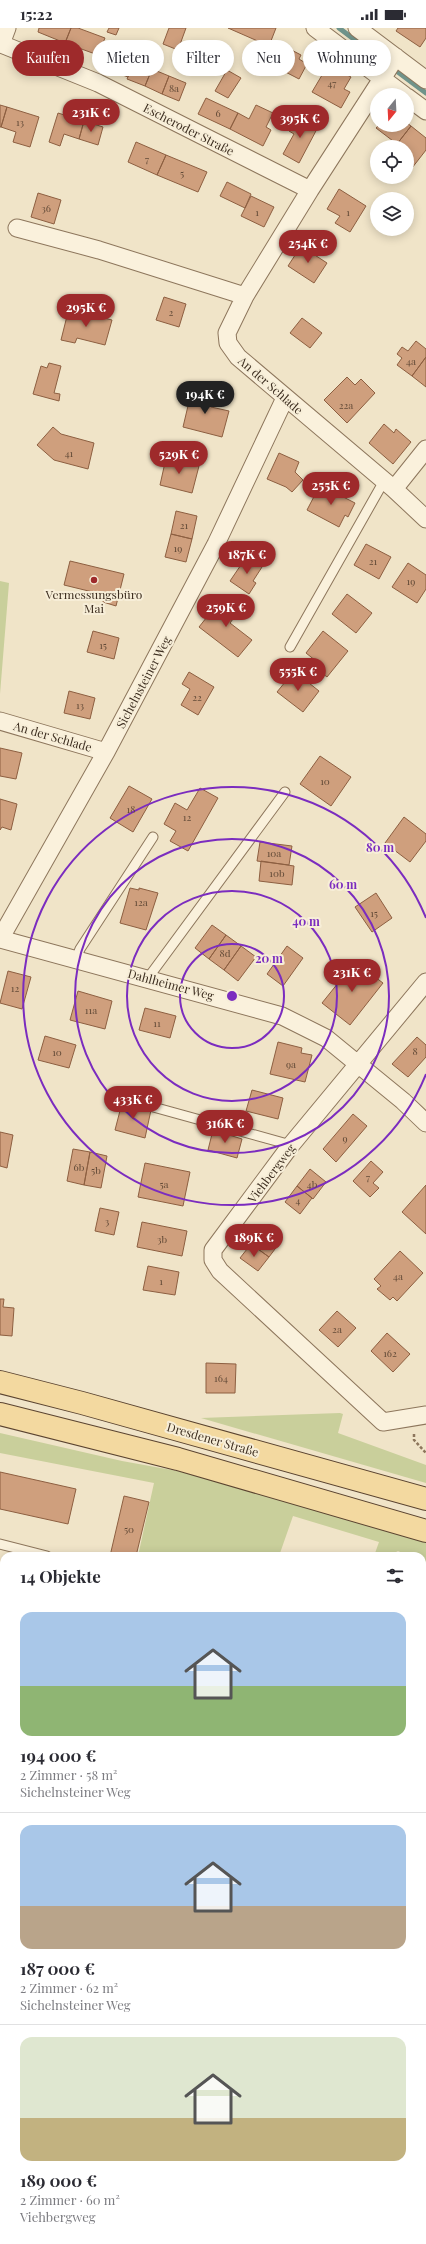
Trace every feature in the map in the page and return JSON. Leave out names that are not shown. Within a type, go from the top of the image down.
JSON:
[{"type":"main road","name":"Dresdener Straße","points":[[0,1382],[82,1403],[426,1499]]},
{"type":"main road","points":[[0,1414],[178,1459],[426,1531]]},
{"type":"street","points":[[315,28],[338,40]]},
{"type":"street","points":[[357,28],[367,40]]},
{"type":"street","name":"Escheroder Straße","points":[[3,39],[98,83],[310,190]]},
{"type":"street","points":[[391,68],[426,80]]},
{"type":"street","points":[[391,71],[400,88]]},
{"type":"street","points":[[17,228],[99,250],[245,296],[310,190],[383,76]]},
{"type":"street","points":[[414,102],[426,111]]},
{"type":"street","name":"An der Schlade","points":[[245,296],[230,325],[228,333],[228,343],[238,356],[285,398],[389,485],[426,519]]},
{"type":"street","name":"Sichelnsteiner Weg","points":[[0,939],[106,752],[216,544],[285,398]]},
{"type":"street","points":[[389,485],[426,449]]},
{"type":"street","name":"An der Schlade","points":[[0,721],[106,752]]},
{"type":"street","name":"Dahlheimer Weg","points":[[0,939],[148,978],[282,1016],[326,1038],[357,1066],[403,1101],[426,1123]]},
{"type":"street","name":"Viehbergweg","points":[[420,1416],[383,1422],[220,1271],[213,1260],[213,1250],[291,1145],[426,982]]},
{"type":"lane","points":[[290,647],[389,485]]},
{"type":"lane","points":[[148,978],[285,792]]},
{"type":"lane","points":[[76,959],[80,950],[153,837]]},
{"type":"lane","points":[[146,1105],[291,1145]]},
{"type":"lane","points":[[0,1544],[31,1552]]},
{"type":"path","points":[[420,1416],[414,1440],[426,1453]]},
{"type":"green space","points":[[0,581],[9,583],[0,694]]},
{"type":"green space","points":[[343,1414],[338,1433],[426,1465],[426,1483],[201,1418]]},
{"type":"green space","points":[[0,1433],[122,1461],[183,1472],[426,1543],[426,1552],[375,1552],[379,1542],[293,1516],[280,1552],[139,1552],[154,1483],[0,1453]]},
{"type":"building","points":[[39,28],[71,28],[66,40],[58,40],[38,32]]},
{"type":"building","points":[[71,28],[78,28],[105,38],[104,40],[92,40],[92,53],[84,50],[84,40],[66,40]]},
{"type":"building","points":[[109,28],[119,28],[116,35],[107,32]]},
{"type":"building","points":[[169,28],[186,28],[182,40],[172,40],[172,48],[164,44]]},
{"type":"building","points":[[228,28],[276,28],[271,40],[255,40]]},
{"type":"building","points":[[398,28],[426,28],[426,38],[420,47],[396,31]]},
{"type":"building","points":[[295,52],[301,55],[299,59],[303,62],[303,72],[299,79],[293,76],[295,76]]},
{"type":"building","points":[[164,74],[169,76],[162,94],[145,86],[149,76],[164,76]]},
{"type":"building","points":[[234,74],[241,78],[228,98],[215,91],[224,76],[234,76]]},
{"type":"building","points":[[128,76],[149,76],[145,86],[127,79]]},
{"type":"building","points":[[169,76],[186,83],[179,101],[162,94]]},
{"type":"building","points":[[321,76],[351,77],[344,89],[350,92],[341,108],[312,92]]},
{"type":"building","points":[[206,98],[238,113],[230,129],[198,114]]},
{"type":"building","points":[[0,105],[7,107],[1,127],[0,127]]},
{"type":"building","points":[[256,105],[273,113],[266,127],[271,130],[263,146],[230,129],[238,113],[249,119]]},
{"type":"building","points":[[7,107],[39,117],[30,147],[13,142],[16,132],[1,127]]},
{"type":"building","points":[[58,113],[84,121],[79,139],[64,134],[60,146],[49,142]]},
{"type":"building","points":[[296,116],[318,127],[299,163],[283,154],[294,134],[289,131]]},
{"type":"building","points":[[84,121],[103,127],[98,145],[79,139]]},
{"type":"building","points":[[414,128],[426,138],[426,150],[414,165],[414,140],[400,140],[406,132],[414,132]]},
{"type":"building","points":[[381,132],[406,132],[400,140],[392,140]]},
{"type":"building","points":[[136,142],[166,155],[157,175],[128,162]]},
{"type":"building","points":[[166,155],[207,172],[198,192],[157,175]]},
{"type":"building","points":[[227,182],[251,194],[245,208],[220,196]]},
{"type":"building","points":[[339,189],[366,206],[350,232],[335,223],[340,216],[327,209]]},
{"type":"building","points":[[38,193],[61,200],[54,224],[31,217]]},
{"type":"building","points":[[251,196],[274,207],[264,227],[241,216]]},
{"type":"building","points":[[301,246],[327,263],[314,283],[288,266]]},
{"type":"building","points":[[164,297],[186,304],[179,327],[156,320]]},
{"type":"building","points":[[68,312],[82,315],[83,313],[112,320],[105,345],[77,338],[75,343],[61,340]]},
{"type":"building","points":[[302,318],[322,333],[310,348],[290,333]]},
{"type":"building","points":[[416,341],[426,349],[426,357],[412,376],[397,365],[402,358],[397,354],[402,347],[408,351]]},
{"type":"building","points":[[426,357],[426,387],[412,376]]},
{"type":"building","points":[[49,363],[61,366],[54,393],[60,394],[59,401],[33,394],[41,366],[47,368]]},
{"type":"building","points":[[347,377],[355,385],[361,379],[375,393],[347,423],[324,400]]},
{"type":"building","points":[[192,389],[214,394],[211,407],[229,411],[222,437],[183,427]]},
{"type":"building","points":[[384,424],[394,433],[396,429],[411,442],[393,464],[369,443]]},
{"type":"building","points":[[53,427],[61,434],[94,443],[88,469],[54,460],[37,445]]},
{"type":"building","points":[[279,453],[299,462],[295,472],[303,480],[292,492],[286,487],[267,479]]},
{"type":"building","points":[[166,458],[199,466],[192,493],[160,485]]},
{"type":"building","points":[[320,485],[355,503],[348,517],[345,515],[339,527],[307,510]]},
{"type":"building","points":[[176,511],[197,516],[192,539],[171,534]]},
{"type":"building","points":[[171,534],[192,539],[186,562],[165,557]]},
{"type":"building","points":[[366,544],[391,557],[379,579],[354,565]]},
{"type":"building","points":[[247,556],[262,567],[253,581],[256,583],[249,594],[230,581]]},
{"type":"building","name":"Vermessungsbüro Mai","points":[[70,561],[124,574],[116,606],[103,602],[105,595],[64,585]]},
{"type":"building","points":[[408,563],[426,575],[426,589],[417,603],[392,587]]},
{"type":"building","points":[[347,594],[372,613],[356,633],[332,614]]},
{"type":"building","points":[[222,598],[239,611],[230,623],[252,640],[238,657],[199,627]]},
{"type":"building","points":[[93,631],[119,638],[114,659],[87,652]]},
{"type":"building","points":[[323,631],[348,651],[327,677],[312,665],[316,661],[306,653]]},
{"type":"building","points":[[294,671],[319,691],[303,712],[277,692]]},
{"type":"building","points":[[189,672],[214,687],[198,715],[181,705],[190,689],[182,684]]},
{"type":"building","points":[[69,691],[95,698],[90,719],[64,713]]},
{"type":"building","points":[[0,748],[22,753],[16,779],[0,776]]},
{"type":"building","points":[[320,756],[351,777],[331,806],[300,784]]},
{"type":"building","points":[[129,786],[152,799],[133,832],[110,818]]},
{"type":"building","points":[[200,788],[218,798],[188,851],[170,841],[176,831],[164,824],[175,803],[187,810]]},
{"type":"building","points":[[0,799],[17,804],[11,830],[2,827],[0,830]]},
{"type":"building","points":[[404,817],[426,834],[426,841],[410,862],[385,843]]},
{"type":"building","points":[[260,842],[292,846],[289,865],[257,861]]},
{"type":"building","points":[[261,861],[294,866],[292,885],[259,881]]},
{"type":"building","points":[[130,888],[139,890],[139,888],[158,893],[146,930],[120,923]]},
{"type":"building","points":[[376,893],[392,918],[372,932],[355,907]]},
{"type":"building","points":[[212,925],[226,935],[209,959],[195,948]]},
{"type":"building","points":[[226,935],[241,946],[224,970],[209,959]]},
{"type":"building","points":[[241,946],[256,957],[238,981],[224,970]]},
{"type":"building","points":[[287,946],[303,958],[283,986],[267,974]]},
{"type":"building","points":[[355,962],[383,983],[350,1025],[322,1003]]},
{"type":"building","points":[[8,971],[31,977],[22,1009],[0,1003]]},
{"type":"building","points":[[78,991],[112,1001],[105,1029],[70,1020]]},
{"type":"building","points":[[145,1008],[176,1016],[170,1038],[139,1030]]},
{"type":"building","points":[[45,1036],[76,1045],[69,1068],[38,1060]]},
{"type":"building","points":[[417,1037],[426,1045],[426,1057],[408,1077],[392,1064]]},
{"type":"building","points":[[278,1042],[302,1048],[301,1053],[312,1055],[305,1082],[270,1074]]},
{"type":"building","points":[[252,1090],[283,1098],[278,1119],[246,1111]]},
{"type":"building","points":[[122,1103],[151,1110],[145,1138],[115,1130]]},
{"type":"building","points":[[353,1114],[367,1126],[336,1162],[323,1149]]},
{"type":"building","points":[[213,1130],[242,1139],[237,1158],[208,1150]]},
{"type":"building","points":[[0,1132],[13,1135],[7,1168],[0,1166]]},
{"type":"building","points":[[73,1149],[90,1152],[84,1185],[67,1181]]},
{"type":"building","points":[[90,1152],[107,1156],[101,1188],[84,1185]]},
{"type":"building","points":[[371,1161],[383,1172],[373,1183],[379,1188],[370,1197],[353,1181]]},
{"type":"building","points":[[145,1163],[190,1172],[183,1206],[138,1197]]},
{"type":"building","points":[[310,1169],[326,1182],[313,1199],[297,1186]]},
{"type":"building","points":[[426,1185],[426,1234],[402,1212]]},
{"type":"building","points":[[297,1186],[312,1198],[300,1214],[285,1202]]},
{"type":"building","points":[[100,1208],[119,1212],[114,1235],[95,1231]]},
{"type":"building","points":[[142,1222],[187,1231],[182,1256],[137,1247]]},
{"type":"building","points":[[263,1228],[281,1241],[269,1257],[251,1244]]},
{"type":"building","points":[[251,1244],[269,1257],[258,1271],[240,1258]]},
{"type":"building","points":[[400,1251],[423,1273],[397,1301],[393,1297],[390,1300],[377,1289],[381,1286],[374,1279]]},
{"type":"building","points":[[148,1266],[179,1272],[175,1295],[143,1290]]},
{"type":"building","points":[[0,1299],[4,1299],[3,1307],[14,1308],[12,1336],[0,1335]]},
{"type":"building","points":[[337,1311],[356,1328],[338,1347],[319,1330]]},
{"type":"building","points":[[387,1333],[410,1354],[393,1372],[371,1351]]},
{"type":"building","points":[[206,1363],[236,1364],[235,1393],[206,1393]]},
{"type":"building","points":[[0,1472],[76,1489],[68,1524],[0,1509]]},
{"type":"building","points":[[124,1496],[149,1502],[137,1552],[111,1552]]},
{"type":"waterway","points":[[339,28],[426,93]]},
{"type":"place","name":"Vermessungsbüro Mai","points":[[94,580]]}]
